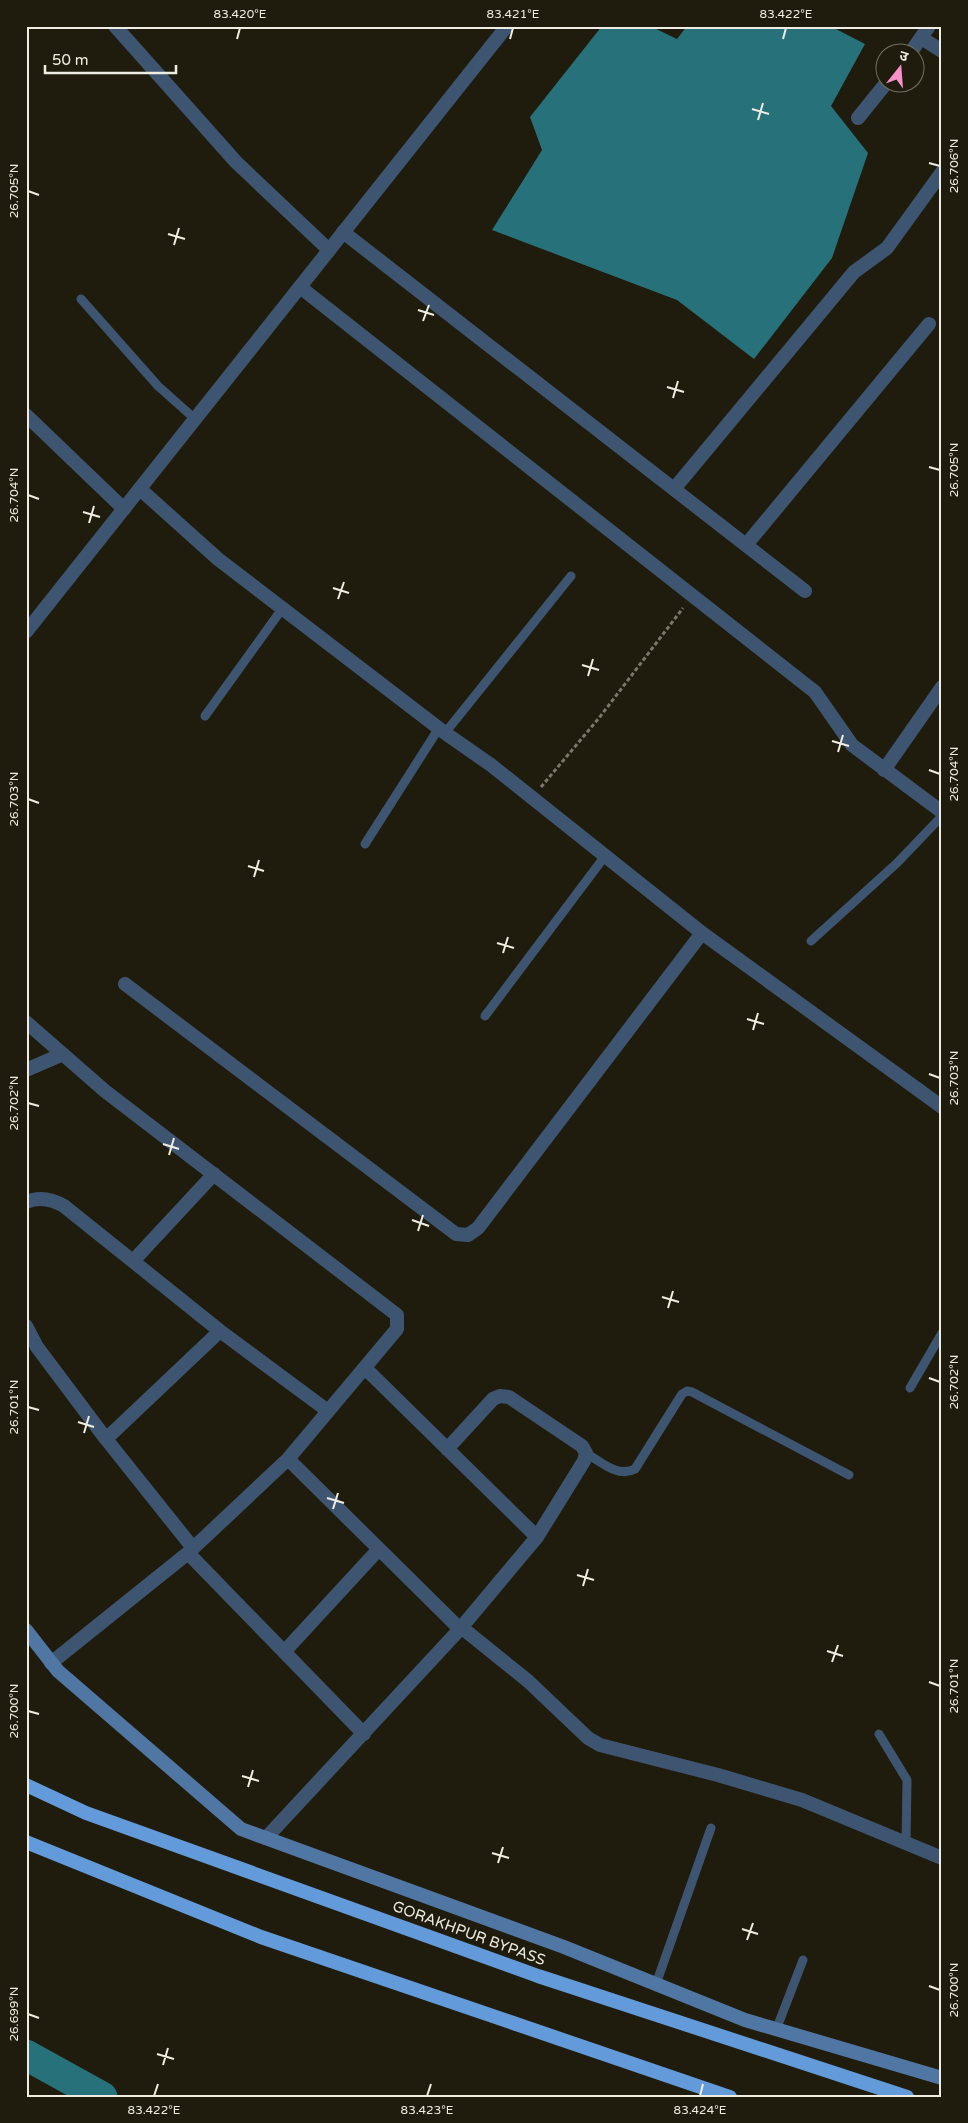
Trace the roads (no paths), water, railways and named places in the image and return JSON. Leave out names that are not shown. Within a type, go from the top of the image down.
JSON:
[{"type":"highway","name":"GORAKHPUR BYPASS","points":[[26,1786],[86,1813],[538,1976],[907,2097]]},
{"type":"highway","points":[[26,1842],[261,1938],[730,2097]]},
{"type":"main road","points":[[26,1630],[65,1678],[241,1829],[564,1947],[745,2020],[942,2078]]},
{"type":"street","points":[[115,26],[236,162],[329,250]]},
{"type":"street","points":[[26,632],[507,26]]},
{"type":"street","points":[[926,32],[942,51]]},
{"type":"street","points":[[858,118],[879,92]]},
{"type":"street","points":[[674,490],[854,272],[887,248],[942,172]]},
{"type":"street","points":[[343,232],[805,591]]},
{"type":"street","points":[[300,286],[815,692],[852,745],[942,812]]},
{"type":"street","points":[[746,545],[929,324]]},
{"type":"street","points":[[26,415],[124,509]]},
{"type":"street","points":[[140,489],[218,559],[442,731],[492,765],[702,933],[942,1107]]},
{"type":"street","points":[[884,770],[942,687]]},
{"type":"street","points":[[125,984],[456,1234],[468,1235],[478,1228],[702,933]]},
{"type":"street","points":[[26,1022],[105,1091],[397,1315],[397,1329],[288,1459],[190,1550],[52,1663]]},
{"type":"street","points":[[26,1070],[63,1054]]},
{"type":"street","points":[[134,1260],[214,1174]]},
{"type":"street","points":[[26,1202],[41,1198],[53,1200],[64,1206],[134,1260],[220,1331],[328,1411]]},
{"type":"street","points":[[26,1326],[37,1347],[190,1550],[284,1652],[364,1734]]},
{"type":"street","points":[[106,1440],[220,1331]]},
{"type":"street","points":[[365,1368],[537,1538]]},
{"type":"street","points":[[266,1838],[461,1628],[537,1538],[584,1462],[586,1453],[582,1446],[508,1397],[500,1396],[493,1400],[447,1448]]},
{"type":"street","points":[[288,1459],[461,1628],[528,1682],[581,1732],[600,1745],[616,1751],[718,1775],[802,1800],[942,1858]]},
{"type":"street","points":[[284,1652],[379,1549]]},
{"type":"lane","points":[[81,299],[158,386],[195,419]]},
{"type":"lane","points":[[366,844],[442,731],[571,576]]},
{"type":"lane","points":[[205,716],[282,609]]},
{"type":"lane","points":[[812,941],[897,862],[942,816]]},
{"type":"lane","points":[[485,1016],[604,856]]},
{"type":"lane","points":[[910,1388],[942,1333]]},
{"type":"lane","points":[[586,1453],[618,1472],[627,1473],[635,1469],[686,1391],[692,1392],[849,1475]]},
{"type":"lane","points":[[879,1734],[907,1780],[906,1844]]},
{"type":"lane","points":[[656,1984],[711,1828]]},
{"type":"lane","points":[[776,2030],[803,1960]]},
{"type":"water","points":[[602,26],[650,26],[677,39],[687,26],[830,26],[865,44],[831,106],[868,153],[832,258],[754,359],[677,300],[492,230],[542,150],[530,117]]},
{"type":"waterway","points":[[26,2055],[102,2097]]}]
